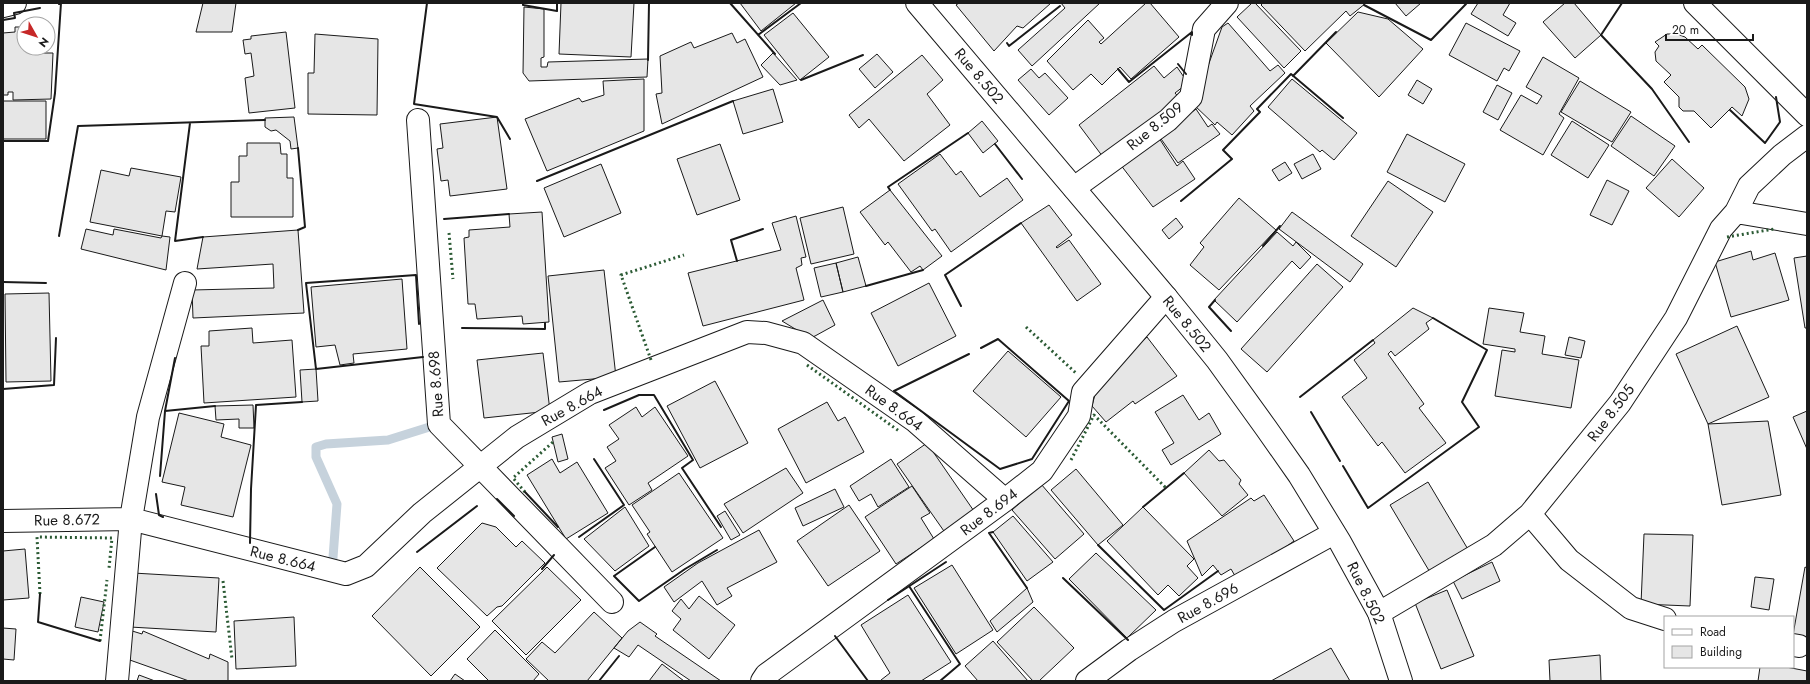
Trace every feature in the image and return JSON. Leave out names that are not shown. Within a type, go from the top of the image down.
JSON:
[{"type":"street","points":[[3,6],[15,3]]},
{"type":"street","name":"Rue 8.502","points":[[917,3],[1166,297],[1217,360],[1266,428],[1299,475],[1379,613],[1401,681]]},
{"type":"street","name":"Rue 8.509","points":[[1074,188],[1168,120],[1190,97],[1204,29],[1227,3]]},
{"type":"street","points":[[1695,3],[1807,115]]},
{"type":"street","name":"Rue 8.698","points":[[418,120],[439,424],[612,602]]},
{"type":"street","name":"Rue 8.505","points":[[1379,613],[1494,545],[1530,514],[1620,403],[1676,318],[1721,229],[1736,212],[1749,186],[1782,155],[1807,136]]},
{"type":"street","points":[[1736,212],[1807,224]]},
{"type":"street","points":[[117,681],[131,520],[148,417],[184,283]]},
{"type":"street","name":"Rue 8.694","points":[[762,681],[766,675],[1006,500],[1042,471],[1079,416],[1083,392],[1166,297]]},
{"type":"street","name":"Rue 8.664","points":[[131,520],[346,574],[366,566],[422,513],[517,437],[590,393],[747,332],[766,333],[803,343],[915,421],[1006,500]]},
{"type":"street","points":[[1530,514],[1569,560],[1631,608],[1664,619]]},
{"type":"street","name":"Rue 8.672","points":[[3,521],[131,520]]},
{"type":"street","name":"Rue 8.696","points":[[1086,681],[1129,650],[1174,621],[1334,533]]},
{"type":"building","points":[[203,3],[236,3],[232,32],[196,32]]},
{"type":"building","points":[[561,3],[634,3],[631,57],[559,54]]},
{"type":"building","points":[[740,3],[796,3],[761,31]]},
{"type":"building","points":[[959,3],[1051,3],[1023,28],[1017,26],[994,51],[956,5]]},
{"type":"building","points":[[1061,3],[1100,3],[1032,66],[1018,50],[1065,8]]},
{"type":"building","points":[[1146,3],[1150,3],[1179,37],[1131,79],[1120,67],[1102,85],[1091,74],[1073,90],[1047,61],[1088,20],[1104,38],[1099,42],[1101,44]]},
{"type":"building","points":[[1252,3],[1255,3],[1301,51],[1284,68],[1237,17]]},
{"type":"building","points":[[1263,3],[1366,3],[1350,16],[1346,11],[1305,51],[1261,5]]},
{"type":"building","points":[[1395,3],[1421,3],[1406,16]]},
{"type":"building","points":[[1478,3],[1510,3],[1503,15],[1516,23],[1508,36],[1471,14]]},
{"type":"building","points":[[1565,3],[1574,3],[1601,35],[1575,58],[1543,22]]},
{"type":"building","points":[[524,7],[544,9],[544,57],[541,58],[541,67],[547,67],[548,62],[648,59],[647,77],[529,81],[523,73]]},
{"type":"building","points":[[1358,12],[1388,19],[1423,49],[1379,97],[1326,43]]},
{"type":"building","points":[[793,13],[829,57],[800,80],[764,35]]},
{"type":"building","points":[[1228,23],[1270,71],[1278,65],[1285,73],[1250,106],[1254,111],[1232,135],[1217,122],[1215,125],[1194,105],[1222,27]]},
{"type":"building","points":[[1466,23],[1520,51],[1509,71],[1504,68],[1497,81],[1449,55]]},
{"type":"building","points":[[16,27],[16,56],[53,56],[51,99],[13,100],[13,92],[8,92],[8,95],[3,95],[3,33],[15,32]]},
{"type":"building","points":[[286,32],[295,108],[249,113],[245,78],[254,76],[251,53],[245,54],[243,40],[251,39],[251,36]]},
{"type":"building","points":[[732,33],[737,43],[745,39],[763,77],[662,124],[656,94],[662,93],[660,56],[691,42],[694,48]]},
{"type":"building","points":[[315,34],[378,39],[377,115],[308,114],[308,73],[314,73]]},
{"type":"building","points":[[1667,34],[1677,34],[1685,37],[1698,49],[1702,45],[1745,87],[1749,99],[1742,116],[1732,107],[1711,128],[1694,111],[1683,111],[1679,107],[1679,97],[1664,82],[1671,75],[1656,61],[1655,52],[1659,46],[1655,42]]},
{"type":"building","points":[[773,53],[797,80],[780,85],[761,65]]},
{"type":"building","points":[[877,54],[893,72],[875,88],[859,69]]},
{"type":"building","points":[[922,55],[943,80],[927,94],[950,125],[904,161],[869,119],[859,128],[849,115]]},
{"type":"building","points":[[1543,57],[1579,78],[1559,114],[1564,118],[1543,155],[1500,130],[1521,95],[1537,104],[1542,96],[1526,87]]},
{"type":"building","points":[[1154,66],[1164,78],[1177,67],[1188,83],[1175,93],[1182,101],[1106,161],[1079,125]]},
{"type":"building","points":[[1031,69],[1039,78],[1045,73],[1068,98],[1049,115],[1018,80]]},
{"type":"building","points":[[644,79],[644,131],[547,171],[525,119],[579,98],[582,102],[604,95],[603,81]]},
{"type":"building","points":[[1292,79],[1357,133],[1334,160],[1322,150],[1320,152],[1268,107]]},
{"type":"building","points":[[1417,80],[1432,89],[1423,104],[1408,95]]},
{"type":"building","points":[[1580,81],[1631,112],[1612,142],[1561,112]]},
{"type":"building","points":[[1497,85],[1512,93],[1498,120],[1483,112]]},
{"type":"building","points":[[773,89],[783,122],[743,134],[733,101]]},
{"type":"building","points":[[3,101],[46,101],[46,139],[3,139]]},
{"type":"building","points":[[1196,109],[1208,127],[1212,124],[1220,134],[1178,163],[1159,136]]},
{"type":"building","points":[[1631,116],[1675,146],[1654,176],[1611,146]]},
{"type":"building","points":[[294,117],[298,148],[291,149],[290,141],[276,130],[271,131],[265,127],[265,118]]},
{"type":"building","points":[[497,117],[507,189],[450,196],[448,180],[441,181],[437,149],[443,148],[440,124]]},
{"type":"building","points":[[982,121],[998,141],[983,153],[968,133]]},
{"type":"building","points":[[1572,121],[1609,145],[1588,178],[1551,155]]},
{"type":"building","points":[[1407,134],[1465,164],[1445,202],[1387,172]]},
{"type":"building","points":[[1159,138],[1177,166],[1183,161],[1195,179],[1153,207],[1120,164]]},
{"type":"building","points":[[247,143],[280,143],[281,154],[287,154],[287,178],[293,178],[293,217],[231,217],[231,182],[239,182],[239,156],[247,156]]},
{"type":"building","points":[[720,144],[740,200],[697,215],[677,159]]},
{"type":"building","points":[[940,154],[956,175],[961,171],[980,197],[1007,178],[1023,200],[951,252],[935,229],[932,231],[898,184]]},
{"type":"building","points":[[1313,154],[1321,169],[1302,179],[1294,164]]},
{"type":"building","points":[[1672,159],[1704,188],[1679,217],[1646,188]]},
{"type":"building","points":[[1285,162],[1292,173],[1279,181],[1272,170]]},
{"type":"building","points":[[601,164],[621,213],[564,237],[544,188]]},
{"type":"building","points":[[131,168],[181,177],[175,212],[166,211],[162,236],[90,222],[101,170],[129,176]]},
{"type":"building","points":[[1607,180],[1629,191],[1612,225],[1590,215]]},
{"type":"building","points":[[1388,181],[1433,212],[1396,267],[1351,236]]},
{"type":"building","points":[[890,190],[942,256],[923,270],[920,266],[911,272],[888,242],[885,245],[860,212]]},
{"type":"building","points":[[1239,198],[1276,230],[1219,290],[1190,265],[1204,247],[1200,243]]},
{"type":"building","points":[[1049,205],[1072,235],[1056,247],[1057,248],[1069,240],[1101,284],[1077,301],[1021,223]]},
{"type":"building","points":[[843,207],[854,254],[811,264],[800,218]]},
{"type":"building","points":[[542,212],[549,322],[523,324],[522,316],[477,319],[475,304],[468,304],[464,238],[469,237],[469,230],[510,227],[509,214]]},
{"type":"building","points":[[1292,212],[1363,264],[1350,282],[1279,229]]},
{"type":"building","points":[[796,216],[806,257],[801,258],[802,265],[796,268],[804,300],[703,326],[688,273],[781,250],[772,223]]},
{"type":"building","points":[[1176,218],[1183,227],[1169,239],[1162,230]]},
{"type":"building","points":[[86,229],[113,235],[114,229],[161,238],[162,236],[170,237],[166,270],[81,249]]},
{"type":"building","points":[[298,230],[304,313],[193,318],[192,290],[274,288],[273,264],[197,269],[203,237]]},
{"type":"building","points":[[1277,232],[1293,246],[1296,242],[1311,257],[1300,269],[1292,261],[1237,322],[1214,300]]},
{"type":"building","points":[[1751,251],[1753,260],[1775,253],[1789,300],[1731,317],[1715,262]]},
{"type":"building","points":[[1807,256],[1807,328],[1805,328],[1794,258]]},
{"type":"building","points":[[858,257],[866,286],[843,292],[836,263]]},
{"type":"building","points":[[836,263],[843,292],[821,297],[814,268]]},
{"type":"building","points":[[1317,264],[1343,287],[1267,372],[1241,349]]},
{"type":"building","points":[[604,270],[616,377],[559,382],[548,276]]},
{"type":"building","points":[[402,279],[407,349],[353,354],[354,363],[340,365],[335,345],[316,347],[311,287]]},
{"type":"building","points":[[929,283],[956,336],[898,366],[871,313]]},
{"type":"building","points":[[49,293],[51,381],[6,382],[5,294]]},
{"type":"building","points":[[823,300],[835,325],[815,336],[810,338],[782,321]]},
{"type":"building","points":[[1413,308],[1433,318],[1426,323],[1429,329],[1395,356],[1391,351],[1388,354],[1424,404],[1419,408],[1446,443],[1405,473],[1382,442],[1378,446],[1342,397],[1367,378],[1354,360],[1375,343],[1373,340]]},
{"type":"building","points":[[1489,308],[1524,313],[1520,332],[1545,336],[1542,354],[1579,360],[1571,408],[1495,396],[1502,350],[1515,352],[1515,349],[1483,344]]},
{"type":"building","points":[[1737,326],[1769,397],[1708,424],[1676,354]]},
{"type":"building","points":[[252,328],[253,343],[292,340],[296,397],[204,403],[201,346],[209,346],[209,331]]},
{"type":"building","points":[[1147,337],[1177,376],[1135,404],[1133,401],[1106,422],[1092,406],[1098,383],[1109,367]]},
{"type":"building","points":[[1569,337],[1585,341],[1581,358],[1565,355]]},
{"type":"building","points":[[1008,351],[1061,397],[1026,437],[973,391]]},
{"type":"building","points":[[543,353],[550,411],[484,418],[477,360]]},
{"type":"building","points":[[316,369],[318,401],[302,402],[300,370]]},
{"type":"building","points":[[715,381],[748,443],[700,468],[667,406]]},
{"type":"building","points":[[1183,395],[1199,420],[1209,413],[1221,434],[1171,465],[1162,450],[1174,443],[1155,412]]},
{"type":"building","points":[[827,402],[838,421],[845,417],[864,452],[806,483],[778,429]]},
{"type":"building","points":[[253,405],[254,428],[239,428],[239,419],[216,420],[215,406]]},
{"type":"building","points":[[636,407],[642,417],[655,407],[688,456],[648,483],[652,490],[629,505],[605,468],[616,461],[607,447],[619,439],[609,425]]},
{"type":"building","points":[[1807,411],[1807,449],[1793,417]]},
{"type":"building","points":[[179,413],[224,424],[221,437],[251,445],[233,517],[181,505],[185,487],[162,482]]},
{"type":"building","points":[[1768,421],[1781,495],[1722,505],[1708,424]]},
{"type":"building","points":[[562,434],[568,459],[558,462],[552,437]]},
{"type":"building","points":[[927,443],[976,514],[946,534],[897,464]]},
{"type":"building","points":[[1209,450],[1219,461],[1224,460],[1241,480],[1239,484],[1248,495],[1222,516],[1184,473]]},
{"type":"building","points":[[552,459],[560,473],[577,462],[608,513],[566,539],[527,475]]},
{"type":"building","points":[[891,459],[909,487],[878,507],[871,494],[859,501],[850,486]]},
{"type":"building","points":[[786,468],[803,493],[743,533],[724,504]]},
{"type":"building","points":[[1076,469],[1123,525],[1098,545],[1051,490]]},
{"type":"building","points":[[679,473],[723,538],[672,572],[647,534],[650,532],[632,505]]},
{"type":"building","points":[[1428,482],[1469,551],[1431,574],[1390,505]]},
{"type":"building","points":[[1041,484],[1084,534],[1055,559],[1012,510]]},
{"type":"building","points":[[912,486],[930,513],[921,518],[934,539],[896,564],[865,517]]},
{"type":"building","points":[[835,489],[844,507],[803,526],[795,508]]},
{"type":"building","points":[[1264,495],[1294,541],[1238,581],[1231,569],[1221,575],[1213,565],[1202,576],[1187,541],[1251,498],[1254,501]]},
{"type":"building","points":[[849,505],[880,551],[828,586],[797,541]]},
{"type":"building","points":[[625,507],[649,546],[615,571],[584,539]]},
{"type":"building","points":[[1143,507],[1194,559],[1187,566],[1198,578],[1179,596],[1168,585],[1158,595],[1107,541]]},
{"type":"building","points":[[725,511],[740,535],[731,540],[717,516]]},
{"type":"building","points":[[1013,516],[1053,562],[1027,581],[993,532]]},
{"type":"building","points":[[482,523],[496,527],[516,547],[522,541],[545,563],[502,606],[497,607],[487,616],[437,568]]},
{"type":"building","points":[[759,530],[777,562],[727,588],[732,596],[717,605],[702,581],[674,602],[664,587],[698,563]]},
{"type":"building","points":[[1644,534],[1693,535],[1690,606],[1641,604]]},
{"type":"building","points":[[25,549],[29,598],[3,600],[3,551]]},
{"type":"building","points":[[1096,553],[1156,610],[1127,638],[1069,579]]},
{"type":"building","points":[[1492,562],[1500,581],[1462,599],[1453,581]]},
{"type":"building","points":[[952,565],[993,630],[956,654],[914,588]]},
{"type":"building","points":[[420,567],[480,627],[431,676],[372,616]]},
{"type":"building","points":[[547,567],[581,600],[526,655],[492,621]]},
{"type":"building","points":[[1805,567],[1807,568],[1807,641],[1794,635]]},
{"type":"building","points":[[133,573],[219,578],[216,632],[130,627]]},
{"type":"building","points":[[1755,577],[1774,579],[1769,610],[1751,607]]},
{"type":"building","points":[[1027,588],[1033,602],[997,632],[990,621]]},
{"type":"building","points":[[1447,590],[1474,656],[1441,669],[1415,603]]},
{"type":"building","points":[[908,595],[951,662],[921,681],[882,681],[881,680],[890,673],[861,625]]},
{"type":"building","points":[[699,596],[735,625],[709,659],[673,630],[681,619],[672,611],[681,599],[689,609]]},
{"type":"building","points":[[81,597],[104,602],[98,632],[75,627]]},
{"type":"building","points":[[1034,607],[1074,648],[1039,681],[1033,681],[997,642]]},
{"type":"building","points":[[594,612],[622,638],[587,681],[549,681],[526,659],[542,642],[555,653]]},
{"type":"building","points":[[294,617],[296,666],[236,669],[234,621]]},
{"type":"building","points":[[640,622],[657,634],[655,636],[721,681],[691,681],[638,645],[629,657],[614,648],[628,631]]},
{"type":"building","points":[[3,628],[16,629],[14,660],[3,659]]},
{"type":"building","points":[[129,630],[142,634],[143,631],[209,659],[210,654],[228,662],[228,681],[189,681],[127,659]]},
{"type":"building","points":[[495,630],[539,674],[533,681],[489,681],[467,659]]},
{"type":"building","points":[[993,641],[1028,681],[978,681],[965,666]]},
{"type":"building","points":[[1331,648],[1350,681],[1271,681]]},
{"type":"building","points":[[1600,655],[1601,681],[1550,681],[1549,660]]},
{"type":"building","points":[[662,664],[684,681],[649,681]]},
{"type":"building","points":[[1760,668],[1791,668],[1807,671],[1807,681],[1758,681]]},
{"type":"building","points":[[455,674],[465,681],[450,681]]},
{"type":"building","points":[[139,675],[155,681],[137,681]]},
{"type":"waterway","points":[[332,571],[337,504],[316,457],[316,447],[326,444],[388,440],[439,424]]},
{"type":"hedge","points":[[1727,237],[1774,229]]},
{"type":"hedge","points":[[449,233],[453,279]]},
{"type":"hedge","points":[[651,360],[621,275],[684,255]]},
{"type":"hedge","points":[[1026,327],[1077,374]]},
{"type":"hedge","points":[[807,365],[899,431]]},
{"type":"hedge","points":[[1071,460],[1094,415],[1166,488]]},
{"type":"hedge","points":[[525,492],[513,478],[553,442]]},
{"type":"hedge","points":[[40,594],[37,537],[112,538],[109,568]]},
{"type":"hedge","points":[[100,641],[107,580]]},
{"type":"hedge","points":[[223,581],[232,659]]},
{"type":"wall","points":[[3,141],[48,141],[55,93],[61,3],[59,4]]},
{"type":"wall","points":[[427,3],[414,104],[497,117],[510,139]]},
{"type":"wall","points":[[523,3],[523,5],[557,11],[557,3]]},
{"type":"wall","points":[[648,60],[649,3]]},
{"type":"wall","points":[[730,3],[775,54]]},
{"type":"wall","points":[[758,35],[801,3]]},
{"type":"wall","points":[[1364,5],[1431,40],[1466,4],[1464,3]]},
{"type":"wall","points":[[1622,3],[1601,35],[1652,89],[1689,142]]},
{"type":"wall","points":[[1007,43],[1009,46],[1060,6]]},
{"type":"wall","points":[[3,20],[15,18],[14,13],[40,8]]},
{"type":"wall","points":[[1118,69],[1129,82],[1192,32],[1192,35]]},
{"type":"wall","points":[[1293,76],[1336,32]]},
{"type":"wall","points":[[801,80],[863,55]]},
{"type":"wall","points":[[1178,64],[1186,74]]},
{"type":"wall","points":[[1181,201],[1232,159],[1223,150],[1260,112],[1257,109],[1291,74],[1343,118]]},
{"type":"wall","points":[[1730,110],[1765,143],[1780,122],[1776,97]]},
{"type":"wall","points":[[537,181],[733,101]]},
{"type":"wall","points":[[59,236],[78,126],[265,120]]},
{"type":"wall","points":[[190,123],[175,241],[203,237]]},
{"type":"wall","points":[[890,190],[888,187],[968,133]]},
{"type":"wall","points":[[995,144],[1022,179]]},
{"type":"wall","points":[[298,148],[305,227],[298,230]]},
{"type":"wall","points":[[444,219],[509,214]]},
{"type":"wall","points":[[961,306],[945,275],[1021,223]]},
{"type":"wall","points":[[1263,246],[1280,226]]},
{"type":"wall","points":[[737,261],[731,240],[763,229]]},
{"type":"wall","points":[[866,286],[923,270]]},
{"type":"wall","points":[[419,324],[416,275],[306,283],[316,369],[423,357]]},
{"type":"wall","points":[[3,282],[46,283]]},
{"type":"wall","points":[[1215,300],[1209,307],[1231,331]]},
{"type":"wall","points":[[1343,466],[1368,508],[1479,427],[1462,402],[1487,350],[1433,318]]},
{"type":"wall","points":[[462,328],[545,329],[545,323]]},
{"type":"wall","points":[[3,389],[54,385],[56,338]]},
{"type":"wall","points":[[969,354],[894,391],[1000,469],[1032,459],[1069,401],[998,339],[981,348]]},
{"type":"wall","points":[[1300,397],[1373,340]]},
{"type":"wall","points":[[160,476],[165,411],[175,358]]},
{"type":"wall","points":[[604,410],[639,395],[654,395],[693,460],[682,468],[721,527]]},
{"type":"wall","points":[[250,543],[251,489],[256,405],[302,402]]},
{"type":"wall","points":[[165,411],[215,406]]},
{"type":"wall","points":[[1311,412],[1340,461]]},
{"type":"wall","points":[[579,537],[624,505],[594,459]]},
{"type":"wall","points":[[1143,507],[1184,473]]},
{"type":"wall","points":[[525,492],[558,527]]},
{"type":"wall","points":[[156,494],[159,515],[163,517]]},
{"type":"wall","points":[[497,499],[514,516]]},
{"type":"wall","points":[[417,552],[477,506]]},
{"type":"wall","points":[[993,532],[989,533],[1027,588]]},
{"type":"wall","points":[[1098,545],[1164,610],[1218,571]]},
{"type":"wall","points":[[655,547],[614,576],[639,601],[685,569],[717,550]]},
{"type":"wall","points":[[542,569],[554,555]]},
{"type":"wall","points":[[888,600],[946,562]]},
{"type":"wall","points":[[1063,578],[1128,640]]},
{"type":"wall","points":[[909,586],[960,664],[940,681]]},
{"type":"wall","points":[[40,594],[38,622],[100,641]]},
{"type":"wall","points":[[835,636],[868,681]]},
{"type":"wall","points":[[599,681],[619,656]]}]
